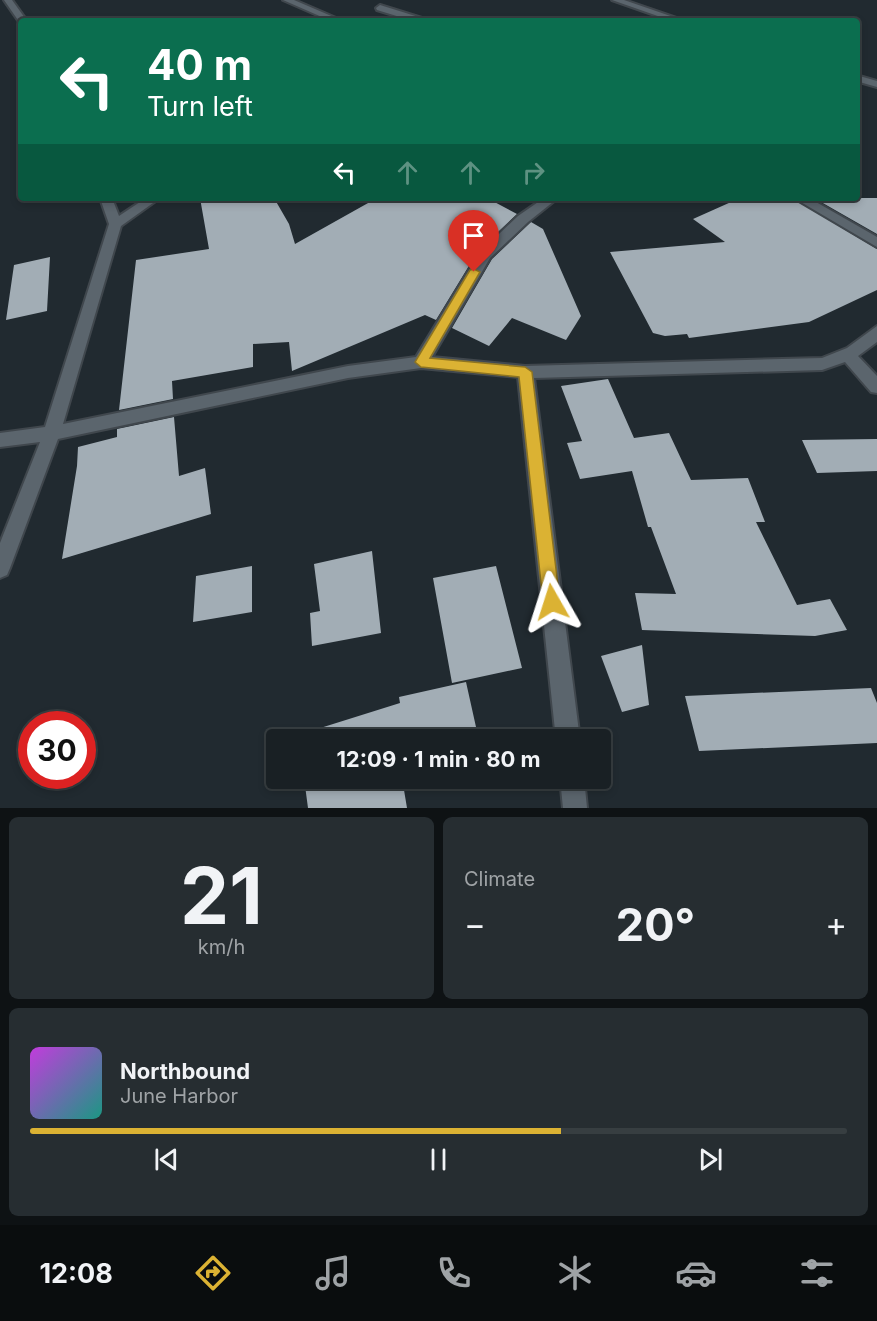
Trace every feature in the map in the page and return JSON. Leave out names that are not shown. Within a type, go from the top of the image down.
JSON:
[{"type":"street","points":[[8,0],[21,18]]},
{"type":"street","points":[[287,0],[332,18]]},
{"type":"street","points":[[380,8],[382,3],[388,0]]},
{"type":"street","points":[[616,0],[672,18]]},
{"type":"street","points":[[380,8],[388,18]]},
{"type":"street","points":[[380,8],[412,18]]},
{"type":"street","points":[[860,79],[877,84]]},
{"type":"street","points":[[0,568],[52,433],[115,224],[107,201]]},
{"type":"street","points":[[115,224],[150,201]]},
{"type":"street","points":[[421,362],[485,255],[523,219],[548,201]]},
{"type":"street","points":[[805,201],[877,243]]},
{"type":"street","points":[[0,440],[52,433],[348,372],[421,362],[525,372],[822,364],[849,356],[867,343],[877,332]]},
{"type":"street","points":[[849,356],[877,387]]},
{"type":"street","points":[[525,372],[567,729]]},
{"type":"street","points":[[573,789],[575,808]]},
{"type":"building","points":[[860,198],[877,198],[877,234],[819,201],[860,201]]},
{"type":"building","points":[[201,201],[276,201],[289,224],[295,244],[372,201],[493,201],[517,214],[478,251],[436,320],[425,315],[292,371],[289,342],[253,344],[253,367],[172,381],[173,399],[119,410],[136,260],[209,249]]},
{"type":"building","points":[[733,201],[797,201],[877,249],[877,290],[809,322],[689,338],[687,334],[665,336],[653,333],[610,252],[725,242],[693,219]]},
{"type":"building","points":[[531,222],[543,229],[581,316],[566,340],[512,318],[489,346],[452,328],[492,259]]},
{"type":"building","points":[[50,257],[47,311],[6,320],[14,265]]},
{"type":"building","points":[[608,379],[634,438],[669,433],[691,480],[748,478],[765,522],[756,522],[797,605],[830,599],[847,630],[815,636],[642,630],[635,593],[676,594],[651,527],[648,527],[632,471],[580,479],[567,443],[582,441],[561,386]]},
{"type":"building","points":[[174,417],[179,476],[205,468],[211,514],[62,559],[78,447],[117,437],[117,429]]},
{"type":"building","points":[[877,439],[877,471],[817,473],[802,440]]},
{"type":"building","points":[[372,551],[381,633],[312,646],[310,613],[320,611],[314,564]]},
{"type":"building","points":[[252,566],[252,612],[193,622],[196,576]]},
{"type":"building","points":[[496,566],[522,668],[452,683],[433,578]]},
{"type":"building","points":[[642,645],[649,705],[622,712],[601,656]]},
{"type":"building","points":[[466,682],[476,729],[317,729],[400,703],[399,697]]},
{"type":"building","points":[[871,688],[877,703],[877,743],[699,751],[685,696]]},
{"type":"building","points":[[305,789],[404,789],[407,808],[308,808]]},
{"type":"route","points":[[474,272],[421,362],[525,372],[552,602]]}]
